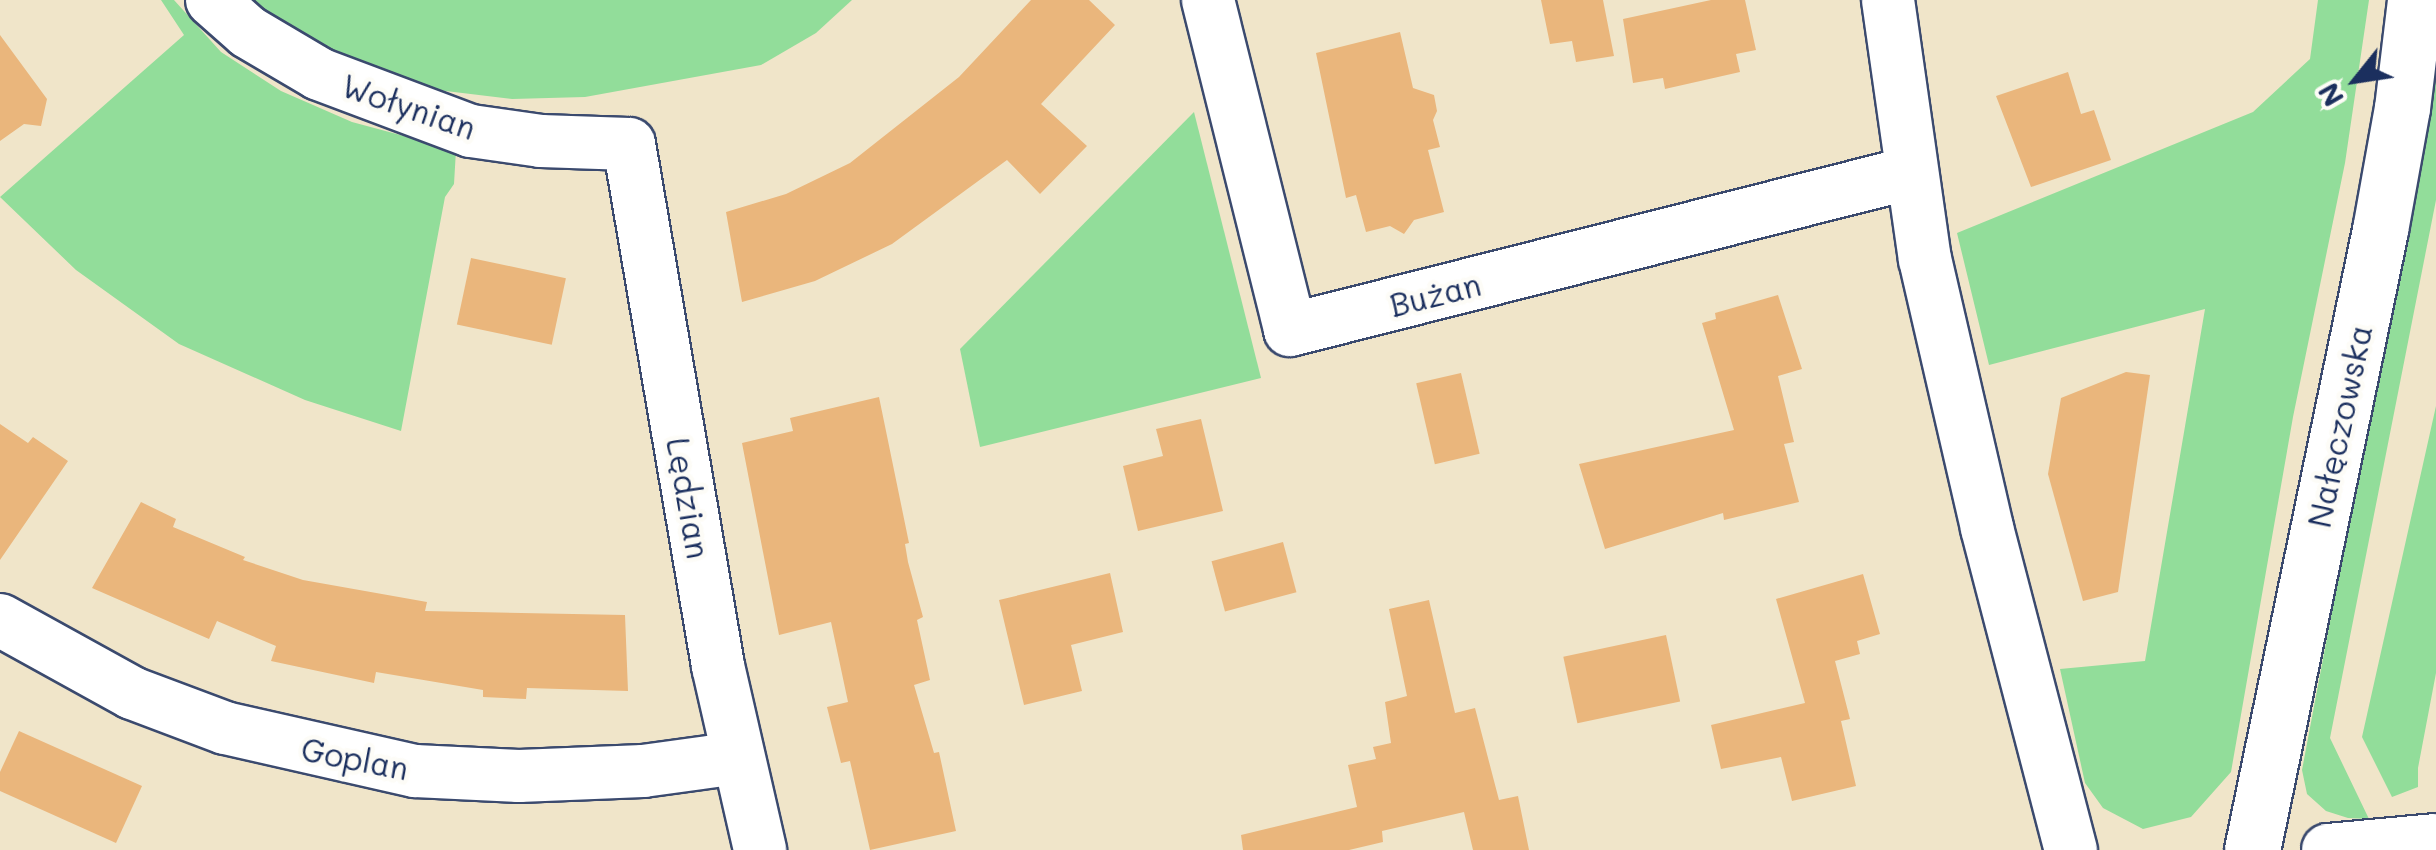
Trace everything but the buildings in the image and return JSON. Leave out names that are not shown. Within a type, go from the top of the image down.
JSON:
[{"type":"main road","name":"Nałęczowska","points":[[2252,850],[2380,230],[2402,108],[2414,0]]},
{"type":"street","name":"Wołynian","points":[[212,0],[248,32],[319,74],[471,131],[541,141],[629,144]]},
{"type":"street","name":"Bużan","points":[[1208,0],[1290,330],[1910,173]]},
{"type":"street","points":[[1888,0],[1924,259],[1987,528],[2071,850]]},
{"type":"street","name":"Lędzian","points":[[629,144],[737,758],[760,850]]},
{"type":"street","name":"Goplan","points":[[0,620],[132,692],[225,728],[415,771],[519,776],[644,771],[737,758]]},
{"type":"street","points":[[2328,850],[2436,840]]},
{"type":"green space","points":[[161,0],[174,0],[221,52],[281,91],[352,122],[456,150],[454,184],[445,197],[401,431],[305,400],[179,344],[76,270],[0,197],[184,35]]},
{"type":"green space","points":[[241,0],[852,0],[816,33],[761,65],[585,97],[512,99],[429,89],[365,70]]},
{"type":"green space","points":[[2318,0],[2369,0],[2345,163],[2293,417],[2231,772],[2191,817],[2143,829],[2103,808],[2085,783],[2060,669],[2145,661],[2205,309],[1989,365],[1957,233],[2253,112],[2310,59]]},
{"type":"green space","points":[[2436,61],[2436,200],[2330,738],[2369,819],[2348,818],[2326,811],[2307,794],[2302,770]]},
{"type":"green space","points":[[1194,112],[1261,378],[980,447],[960,349]]},
{"type":"green space","points":[[2436,406],[2436,673],[2418,787],[2392,797],[2362,737]]}]
